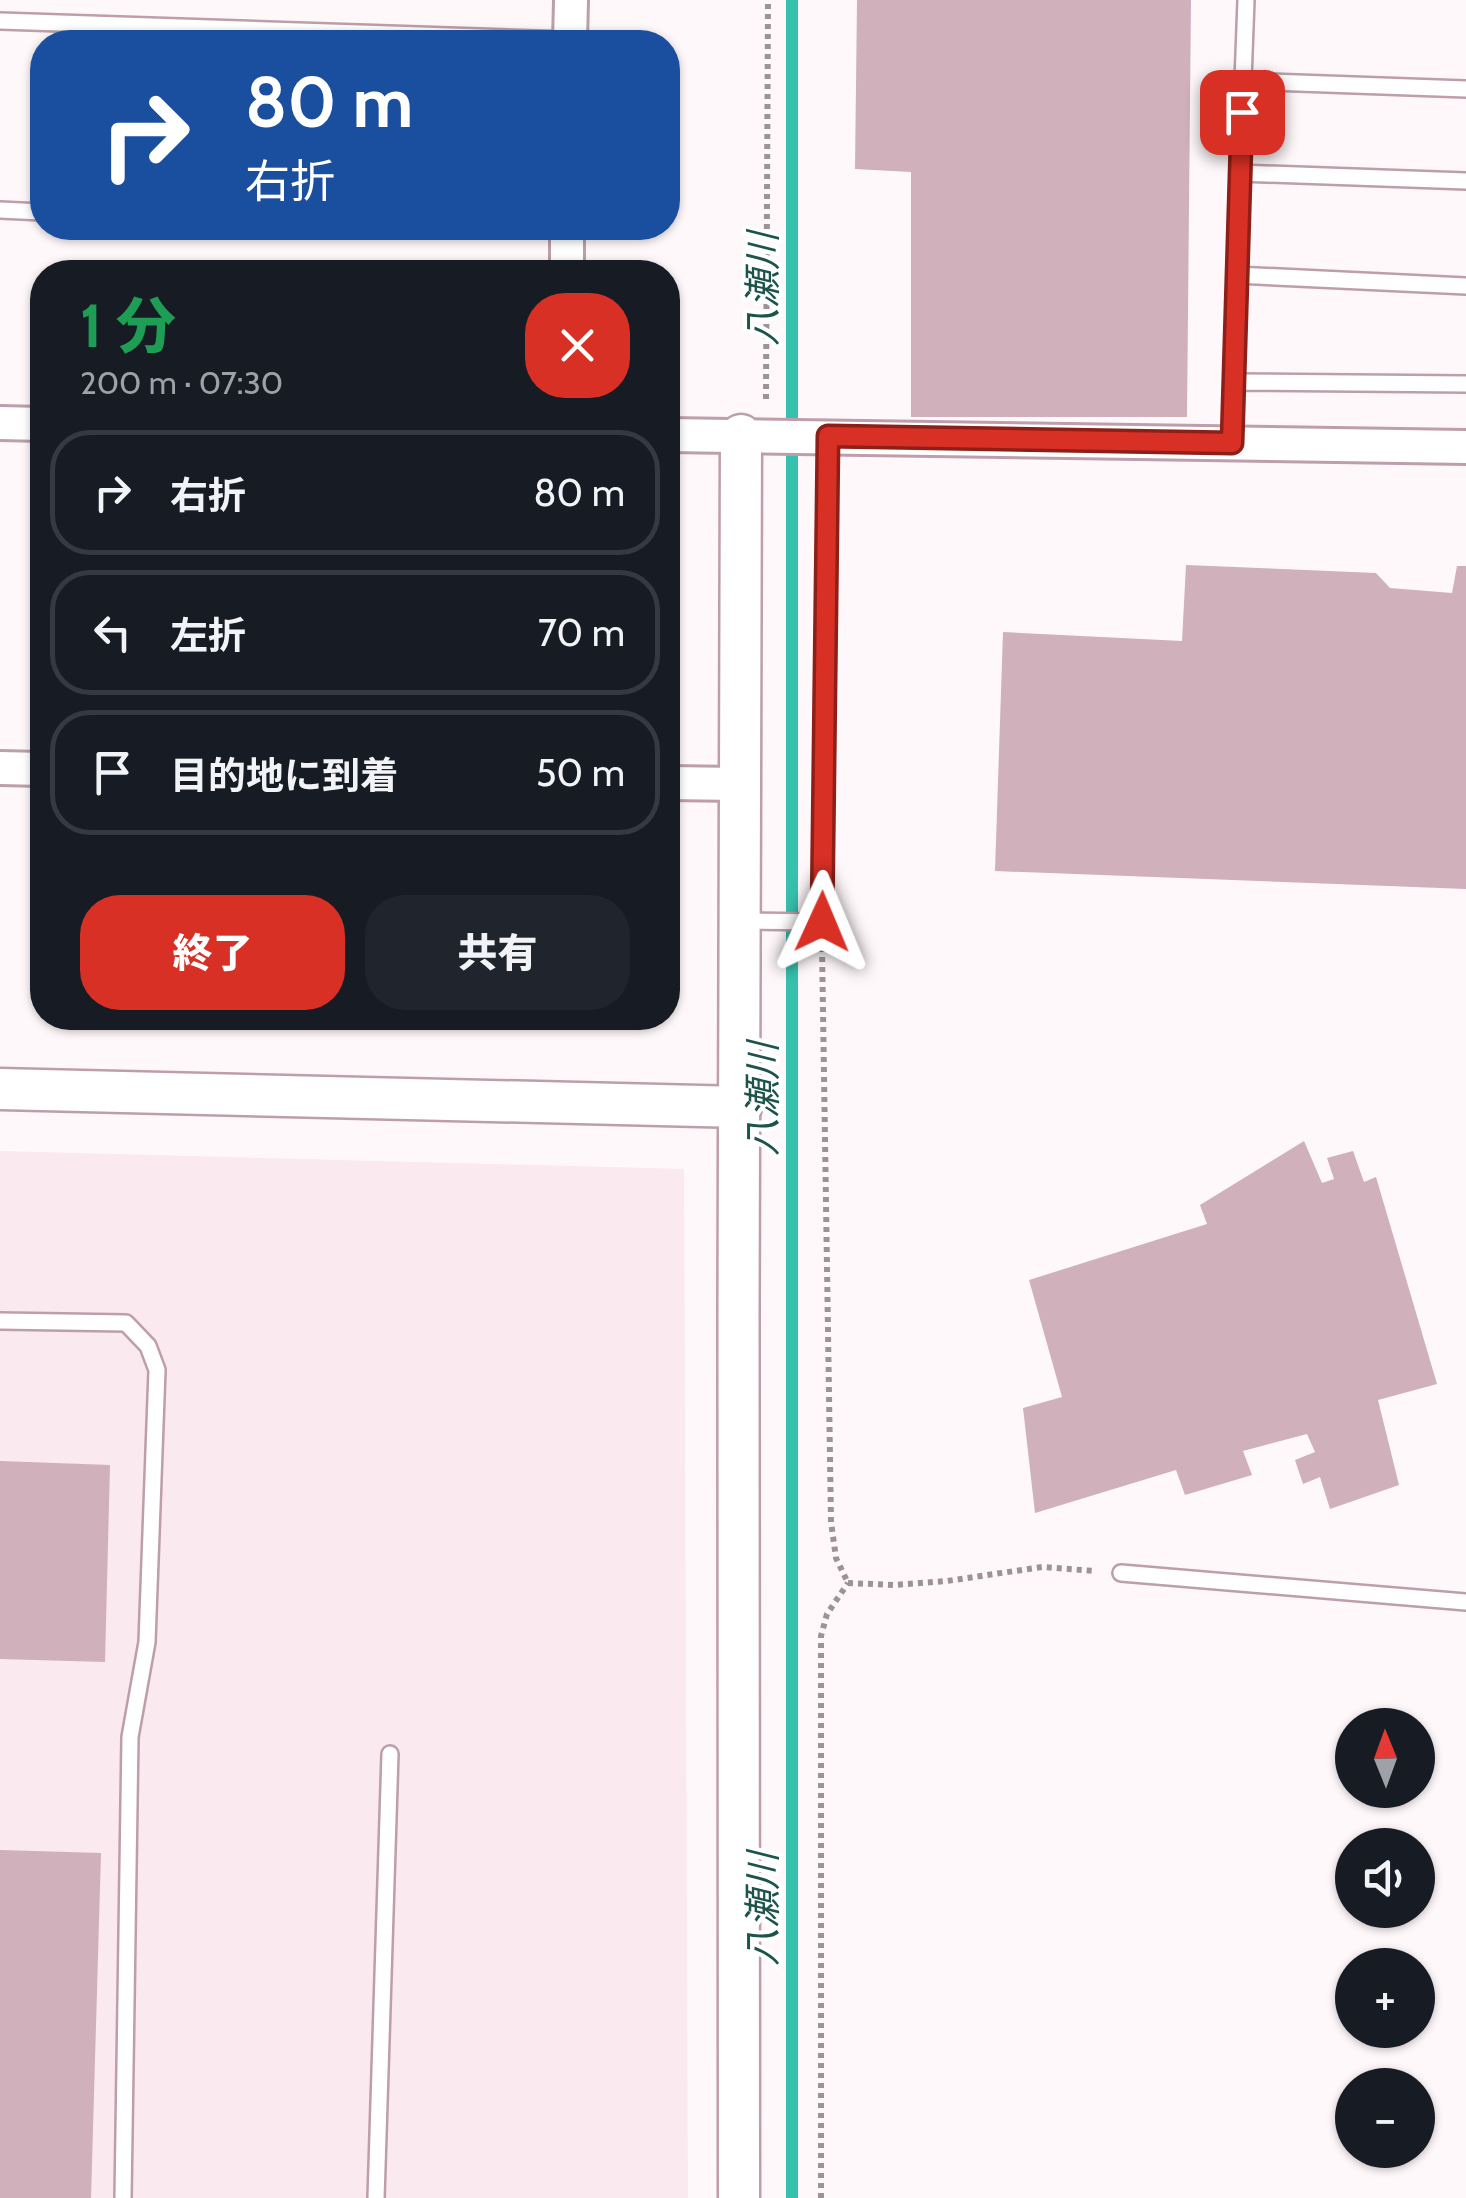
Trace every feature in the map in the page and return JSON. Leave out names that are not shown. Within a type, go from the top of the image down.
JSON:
[{"type":"street","points":[[570,30],[571,0]]},
{"type":"street","points":[[0,423],[30,424]]},
{"type":"street","points":[[680,435],[1466,447]]},
{"type":"street","points":[[739,2198],[741,1107],[754,921],[738,784],[757,436]]},
{"type":"street","points":[[0,768],[30,769]]},
{"type":"street","points":[[680,782],[738,784]]},
{"type":"street","points":[[0,1089],[741,1107]]},
{"type":"lane","points":[[1232,443],[1246,0]]},
{"type":"lane","points":[[0,21],[256,30]]},
{"type":"lane","points":[[1243,81],[1466,89]]},
{"type":"lane","points":[[1240,173],[1466,182]]},
{"type":"lane","points":[[0,210],[30,211]]},
{"type":"lane","points":[[1236,275],[1466,286]]},
{"type":"lane","points":[[1233,382],[1466,384]]},
{"type":"lane","points":[[754,921],[818,922],[818,437]]},
{"type":"lane","points":[[0,1321],[126,1323],[148,1346],[157,1370],[147,1642],[130,1737],[123,2198]]},
{"type":"lane","points":[[1121,1573],[1466,1602]]},
{"type":"lane","points":[[376,2198],[390,1754]]},
{"type":"path","points":[[757,436],[768,0]]},
{"type":"path","points":[[818,922],[831,1522],[836,1558],[848,1583]]},
{"type":"path","points":[[848,1583],[947,1581],[1042,1567],[1121,1573]]},
{"type":"path","points":[[821,2198],[821,1636],[827,1614],[848,1583]]},
{"type":"shaded area","points":[[0,1151],[684,1169],[688,2198],[0,2198]]},
{"type":"building","points":[[857,0],[1191,0],[1187,417],[911,417],[911,172],[855,169]]},
{"type":"building","points":[[1186,565],[1376,573],[1390,588],[1452,593],[1457,566],[1466,566],[1466,889],[995,871],[1003,632],[1182,641]]},
{"type":"building","points":[[1304,1141],[1322,1183],[1334,1179],[1327,1158],[1353,1151],[1364,1182],[1376,1177],[1437,1384],[1378,1400],[1399,1485],[1330,1509],[1320,1477],[1303,1484],[1295,1460],[1315,1452],[1307,1434],[1243,1451],[1252,1475],[1185,1495],[1176,1470],[1035,1513],[1023,1408],[1062,1397],[1029,1280],[1207,1224],[1200,1205]]},
{"type":"building","points":[[0,1461],[110,1465],[105,1662],[0,1659]]},
{"type":"building","points":[[0,1850],[101,1853],[91,2198],[0,2198]]},
{"type":"waterway","name":"八瀬川","points":[[792,0],[792,2198]]},
{"type":"route","points":[[822,922],[828,436],[1232,443],[1242,112]]}]
